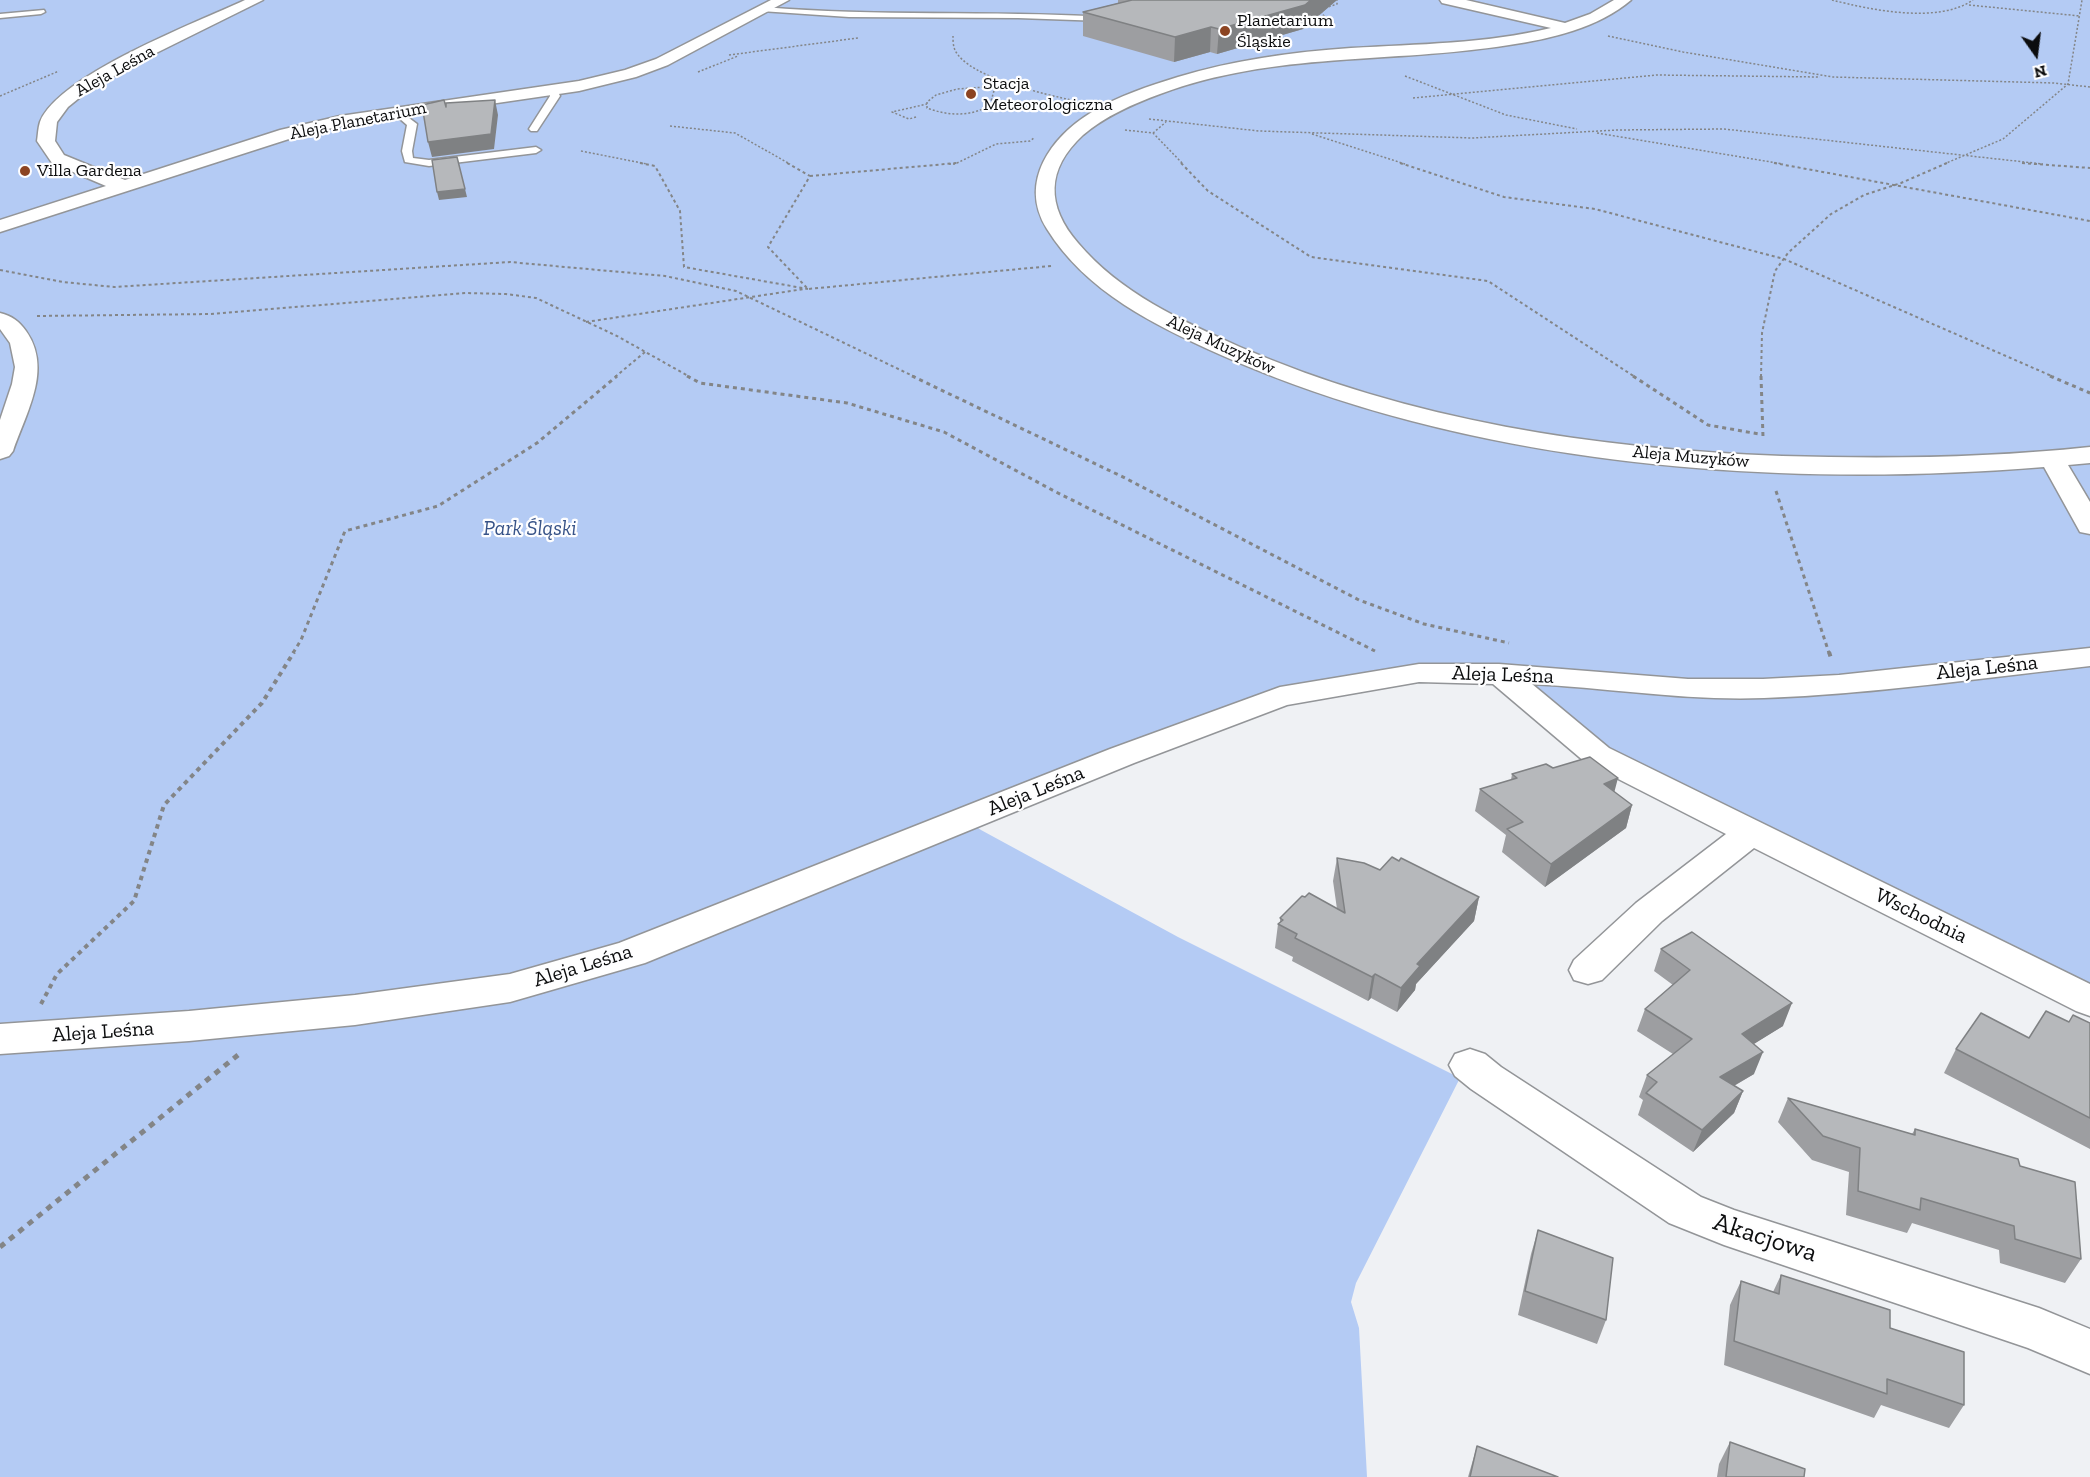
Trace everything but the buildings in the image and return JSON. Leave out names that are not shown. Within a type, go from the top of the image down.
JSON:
[{"type":"street","name":"Aleja Leśna","points":[[121,185],[64,162],[50,152],[46,144],[48,127],[56,112],[72,94],[100,76],[256,0]]},
{"type":"street","name":"Aleja Planetarium","points":[[0,226],[121,185],[340,121],[608,80],[648,68],[782,0]]},
{"type":"street","points":[[1447,0],[1566,27]]},
{"type":"street","name":"Aleja Muzyków","points":[[1624,0],[1608,11],[1566,27],[1482,44],[1330,55],[1241,67],[1175,83],[1107,110],[1073,135],[1049,167],[1043,189],[1046,204],[1056,227],[1084,263],[1129,298],[1199,337],[1287,375],[1373,403],[1438,420],[1552,442],[1767,464],[1924,466],[2090,455]]},
{"type":"street","points":[[0,451],[26,374],[20,337],[3,321]]},
{"type":"street","points":[[2052,459],[2090,526]]},
{"type":"street","name":"Aleja Leśna","points":[[12,1038],[189,1026],[355,1010],[510,988],[631,953],[1122,756],[1280,697],[1419,673],[1499,673],[1688,689],[1763,689],[1839,684],[2090,657]]},
{"type":"street","name":"Wschodnia","points":[[1499,673],[1597,755],[2090,1001]]},
{"type":"street","points":[[1588,970],[1649,912],[1751,832]]},
{"type":"street","name":"Akacjowa","points":[[1470,1065],[1610,1162],[1685,1210],[1724,1226],[2039,1330],[2090,1352]]},
{"type":"lane","points":[[764,9],[871,16],[1060,16],[1103,19]]},
{"type":"lane","points":[[0,16],[41,12]]},
{"type":"lane","points":[[534,129],[555,96],[553,90]]},
{"type":"lane","points":[[397,112],[412,124],[407,151],[409,160],[429,163],[536,150]]},
{"type":"path","points":[[1300,28],[1321,20],[1323,14],[1318,8],[1335,5],[1338,0]]},
{"type":"path","points":[[1832,0],[1873,8],[1925,13],[1969,5],[2080,16]]},
{"type":"path","points":[[1969,5],[1973,0]]},
{"type":"path","points":[[1839,684],[1767,464],[1763,434],[1760,363],[1762,333],[1775,271],[1797,244],[1831,214],[1864,195],[1892,186],[2003,139],[2068,84],[2082,0]]},
{"type":"path","points":[[968,16],[964,18],[951,42],[955,52],[979,71],[1015,85],[1107,110],[1166,122],[1231,129],[1480,138],[1587,131],[1743,130],[1962,157],[2090,168]]},
{"type":"path","points":[[1566,27],[1683,52],[1833,77]]},
{"type":"path","points":[[721,56],[862,38]]},
{"type":"path","points":[[1413,98],[1648,76],[1833,77],[2068,84],[2090,87]]},
{"type":"path","points":[[916,117],[909,119],[892,112],[927,104],[932,98],[967,87],[1015,85]]},
{"type":"path","points":[[927,104],[927,108],[946,113],[979,111],[990,105],[995,87]]},
{"type":"path","points":[[1454,95],[1519,118],[2090,221]]},
{"type":"path","points":[[1154,133],[1166,122]]},
{"type":"path","points":[[670,126],[735,133],[810,176],[955,164],[996,144],[1030,141],[1055,126],[1154,133],[1208,191],[1311,257],[1488,281],[1708,425],[1763,434]]},
{"type":"path","points":[[1305,132],[1504,197],[1595,209],[1784,259],[2090,393]]},
{"type":"path","points":[[581,151],[655,166],[680,212],[684,267],[808,289]]},
{"type":"path","points":[[808,289],[768,247],[810,176]]},
{"type":"path","points":[[0,270],[63,282],[114,287],[510,262],[665,276],[736,291],[1125,478],[1359,600],[1424,624],[1521,647],[1535,675]]},
{"type":"path","points":[[586,322],[808,289],[1084,263]]},
{"type":"path","points":[[3,321],[30,316],[211,314],[466,293],[506,294],[536,298],[645,352],[700,383],[847,403],[944,432],[1056,492],[1419,673]]},
{"type":"path","points":[[12,1038],[57,974],[134,901],[165,805],[262,704],[301,640],[345,531],[438,506],[537,443],[645,352]]},
{"type":"path","points":[[0,1247],[255,1042],[280,1016]]},
{"type":"green space","name":"Park Śląski","points":[[0,0],[2090,0],[2090,988],[1609,753],[1530,686],[1424,671],[1270,700],[970,822],[1178,937],[1460,1078],[1356,1283],[1351,1302],[1359,1328],[1367,1477],[0,1477]]},
{"type":"place","name":"Planetarium Śląskie","points":[[1225,31]]},
{"type":"place","name":"Stacja Meteorologiczna","points":[[971,94]]},
{"type":"place","name":"Villa Gardena","points":[[25,171]]}]
